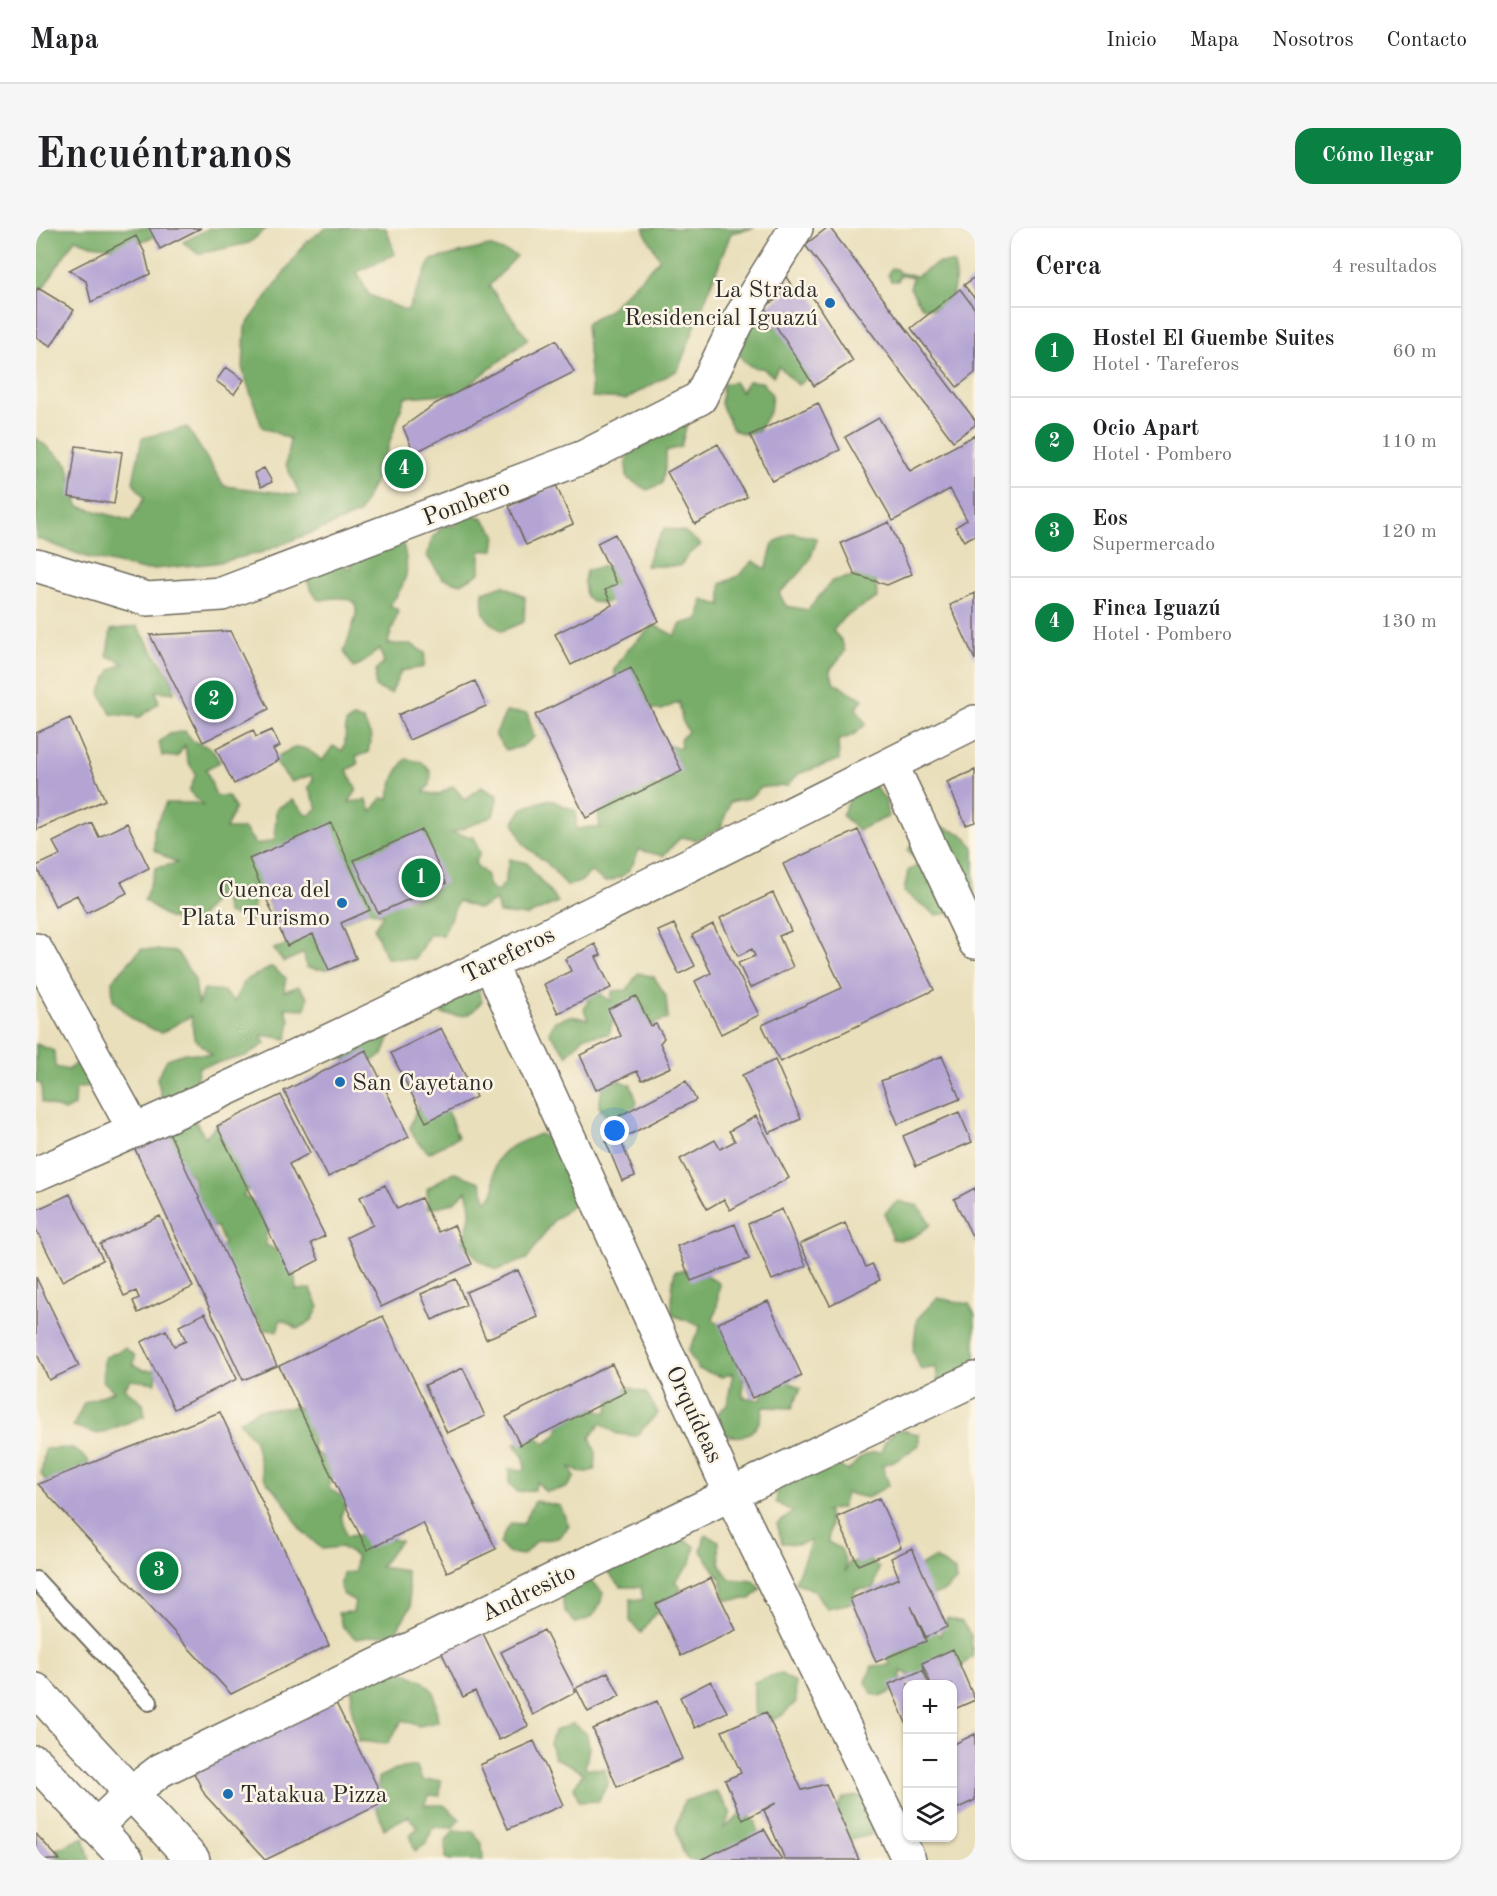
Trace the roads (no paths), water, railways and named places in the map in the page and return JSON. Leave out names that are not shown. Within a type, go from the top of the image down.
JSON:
[{"type":"street","name":"Pombero","points":[[36,565],[147,599],[222,594],[584,457],[700,398],[736,323],[796,228]]},
{"type":"street","name":"Tareferos","points":[[36,1174],[135,1131],[490,964],[975,722]]},
{"type":"street","points":[[891,764],[975,942]]},
{"type":"street","points":[[36,950],[135,1131]]},
{"type":"street","name":"Orquídeas","points":[[490,964],[731,1494],[909,1860]]},
{"type":"street","name":"Andresito","points":[[95,1827],[131,1793],[161,1770],[731,1494],[975,1379]]},
{"type":"street","points":[[36,1690],[193,1860]]},
{"type":"street","points":[[36,1762],[127,1860]]},
{"type":"lane","points":[[36,1580],[149,1702]]},
{"type":"place","name":"La Strada Residencial Iguazú","points":[[830,303]]},
{"type":"place","name":"Finca Iguazú","points":[[404,469]]},
{"type":"place","name":"Ocio Apart","points":[[214,700]]},
{"type":"place","name":"Hostel El Guembe Suites","points":[[421,878]]},
{"type":"place","name":"Cuenca del Plata Turismo","points":[[342,903]]},
{"type":"place","name":"San Cayetano","points":[[340,1082]]},
{"type":"place","name":"Eos","points":[[159,1571]]},
{"type":"place","name":"Tatakua Pizza","points":[[228,1794]]}]
